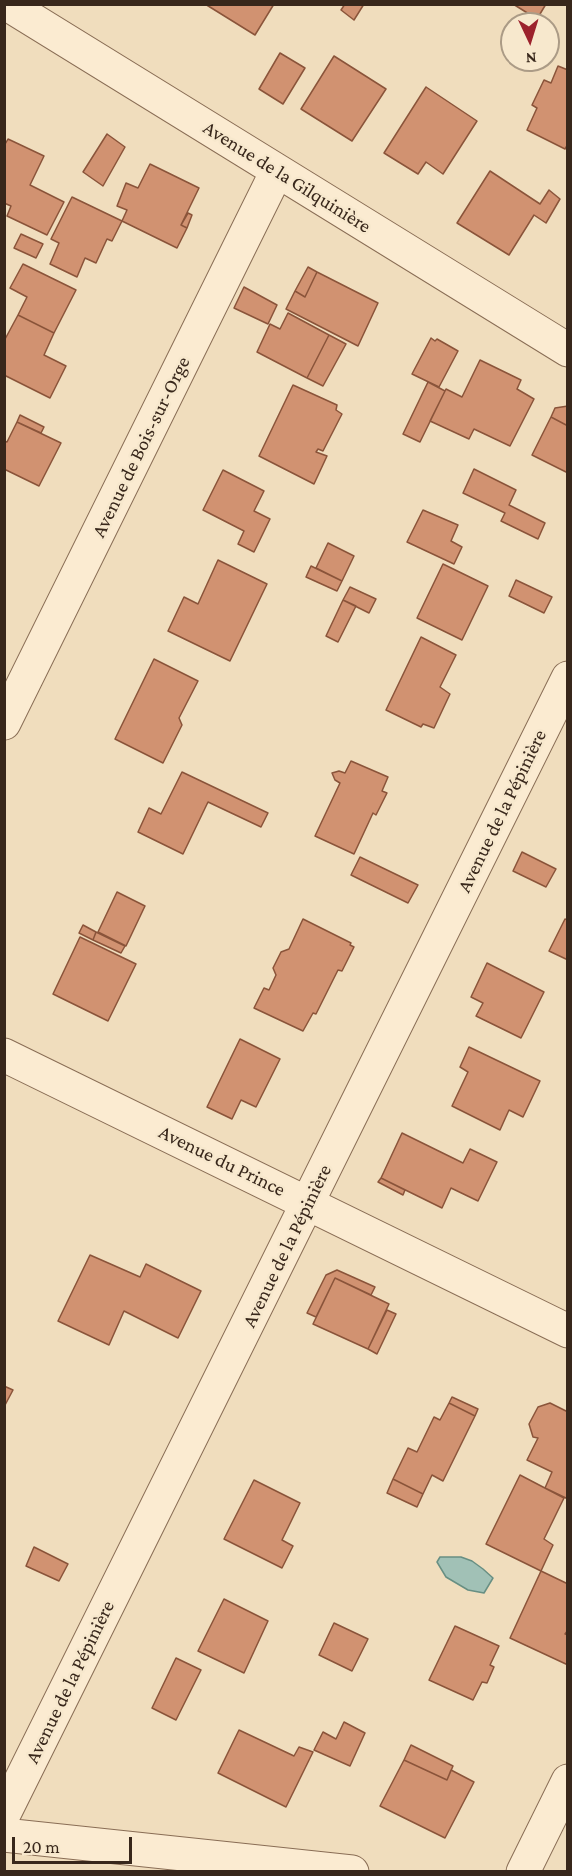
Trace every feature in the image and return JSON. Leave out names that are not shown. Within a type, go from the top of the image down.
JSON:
[{"type":"street","name":"Avenue de la Gilquinière","points":[[7,4],[567,351]]},
{"type":"street","name":"Avenue de Bois-sur-Orge","points":[[4,723],[277,171]]},
{"type":"street","name":"Avenue de la Pépinière","points":[[4,1814],[567,678]]},
{"type":"street","name":"Avenue du Prince","points":[[4,1055],[567,1331]]},
{"type":"street","points":[[523,1872],[567,1781]]},
{"type":"street","points":[[4,1835],[352,1872]]},
{"type":"water","points":[[440,1557],[461,1557],[472,1561],[493,1578],[484,1593],[468,1590],[446,1577],[437,1562]]},
{"type":"building","points":[[205,4],[274,4],[255,35]]},
{"type":"building","points":[[345,4],[364,4],[354,20],[341,10]]},
{"type":"building","points":[[513,4],[546,4],[541,12],[526,12]]},
{"type":"building","points":[[280,53],[305,68],[283,104],[259,89]]},
{"type":"building","points":[[334,56],[386,89],[352,141],[301,109]]},
{"type":"building","points":[[560,67],[568,70],[568,144],[565,149],[527,130],[537,108],[532,105],[544,80],[551,83],[556,72],[560,72]]},
{"type":"building","points":[[426,87],[477,121],[443,174],[426,162],[418,174],[384,153]]},
{"type":"building","points":[[107,134],[125,147],[103,186],[83,172]]},
{"type":"building","points":[[8,139],[44,156],[30,185],[64,202],[47,235],[7,216],[11,206],[4,203],[4,146]]},
{"type":"building","points":[[150,164],[199,188],[181,225],[187,228],[177,248],[122,221],[127,210],[117,206],[126,183],[138,188]]},
{"type":"building","points":[[490,171],[540,204],[549,190],[560,199],[546,223],[534,215],[509,255],[457,223]]},
{"type":"building","points":[[72,197],[122,221],[112,241],[107,239],[96,263],[85,258],[77,277],[50,264],[59,243],[51,239]]},
{"type":"building","points":[[188,213],[192,215],[187,228],[181,225]]},
{"type":"building","points":[[21,234],[43,244],[36,258],[14,248]]},
{"type":"building","points":[[23,264],[76,290],[54,333],[18,315],[27,297],[10,288]]},
{"type":"building","points":[[308,267],[317,272],[305,297],[295,291]]},
{"type":"building","points":[[317,272],[378,303],[358,346],[286,309],[295,291],[305,297]]},
{"type":"building","points":[[244,287],[277,305],[268,324],[234,308]]},
{"type":"building","points":[[288,313],[329,335],[307,378],[257,352],[270,324],[280,329]]},
{"type":"building","points":[[18,315],[54,333],[44,355],[66,366],[50,398],[4,375],[4,341]]},
{"type":"building","points":[[329,335],[346,344],[323,386],[307,378]]},
{"type":"building","points":[[431,338],[458,351],[439,387],[412,374]]},
{"type":"building","points":[[480,360],[521,380],[517,389],[534,399],[510,446],[474,429],[469,439],[430,421],[446,389],[462,397]]},
{"type":"building","points":[[428,382],[445,391],[420,442],[403,434]]},
{"type":"building","points":[[293,385],[337,405],[336,410],[342,414],[323,451],[318,449],[316,452],[327,456],[314,484],[259,456]]},
{"type":"building","points":[[568,406],[568,426],[551,417],[555,408]]},
{"type":"building","points":[[20,415],[44,427],[41,433],[17,422]]},
{"type":"building","points":[[551,417],[568,426],[568,473],[532,455]]},
{"type":"building","points":[[17,422],[61,443],[39,486],[4,469],[4,441],[7,442]]},
{"type":"building","points":[[474,469],[516,490],[509,505],[545,523],[538,539],[501,521],[505,513],[463,493]]},
{"type":"building","points":[[223,470],[264,491],[254,511],[270,519],[254,552],[238,544],[244,531],[203,510]]},
{"type":"building","points":[[423,510],[458,525],[451,541],[462,547],[454,564],[407,542]]},
{"type":"building","points":[[328,543],[354,556],[342,581],[316,568]]},
{"type":"building","points":[[218,560],[267,584],[230,661],[168,631],[184,597],[198,604]]},
{"type":"building","points":[[443,564],[488,586],[462,640],[417,618]]},
{"type":"building","points":[[311,566],[342,581],[337,591],[306,577]]},
{"type":"building","points":[[516,580],[552,597],[544,613],[509,596]]},
{"type":"building","points":[[350,587],[376,599],[369,613],[343,600]]},
{"type":"building","points":[[343,600],[356,606],[338,642],[326,636]]},
{"type":"building","points":[[421,637],[456,655],[440,687],[450,694],[434,728],[423,724],[421,727],[386,710]]},
{"type":"building","points":[[154,659],[198,681],[179,718],[182,725],[163,763],[115,739]]},
{"type":"building","points":[[351,761],[388,777],[382,791],[387,793],[376,815],[373,813],[354,854],[315,836],[340,783],[335,780],[332,773],[339,771],[345,773]]},
{"type":"building","points":[[182,772],[268,813],[261,827],[208,802],[183,854],[138,832],[149,808],[161,814]]},
{"type":"building","points":[[522,852],[556,869],[546,887],[513,871]]},
{"type":"building","points":[[360,857],[418,885],[408,903],[351,875]]},
{"type":"building","points":[[117,892],[145,906],[126,946],[98,932]]},
{"type":"building","points":[[303,919],[351,943],[350,945],[354,947],[342,971],[338,970],[316,1014],[313,1013],[303,1031],[254,1008],[264,988],[269,990],[276,975],[273,968],[281,952],[289,949]]},
{"type":"building","points":[[565,919],[568,920],[568,960],[549,951]]},
{"type":"building","points":[[83,925],[96,932],[93,940],[79,933]]},
{"type":"building","points":[[96,932],[125,946],[121,953],[93,940]]},
{"type":"building","points":[[80,937],[136,964],[108,1021],[53,994]]},
{"type":"building","points":[[487,963],[544,992],[521,1038],[476,1016],[483,1003],[471,997]]},
{"type":"building","points":[[240,1039],[280,1059],[256,1107],[241,1100],[232,1119],[207,1107]]},
{"type":"building","points":[[469,1047],[540,1081],[523,1117],[509,1110],[500,1130],[452,1106],[468,1072],[460,1067]]},
{"type":"building","points":[[402,1133],[463,1163],[470,1149],[497,1162],[478,1201],[451,1188],[442,1208],[381,1178]]},
{"type":"building","points":[[381,1178],[405,1190],[403,1195],[378,1182]]},
{"type":"building","points":[[90,1255],[140,1277],[146,1264],[201,1291],[178,1338],[124,1311],[109,1345],[58,1321]]},
{"type":"building","points":[[337,1270],[375,1287],[371,1295],[335,1278],[316,1317],[307,1313],[326,1275]]},
{"type":"building","points":[[335,1278],[389,1304],[368,1349],[313,1324]]},
{"type":"building","points":[[387,1310],[396,1314],[377,1354],[368,1349]]},
{"type":"building","points":[[4,1386],[13,1390],[4,1407]]},
{"type":"building","points":[[452,1397],[478,1409],[475,1416],[449,1403]]},
{"type":"building","points":[[449,1403],[475,1416],[443,1481],[432,1475],[423,1494],[393,1479],[408,1448],[417,1452],[434,1417],[440,1420]]},
{"type":"building","points":[[550,1403],[568,1412],[568,1499],[545,1488],[552,1472],[527,1460],[538,1438],[533,1437],[529,1424],[538,1407]]},
{"type":"building","points":[[520,1475],[564,1498],[544,1539],[553,1545],[541,1571],[486,1544]]},
{"type":"building","points":[[393,1479],[423,1494],[417,1507],[387,1493]]},
{"type":"building","points":[[254,1480],[300,1503],[282,1540],[293,1546],[282,1568],[224,1539]]},
{"type":"building","points":[[34,1547],[68,1564],[59,1581],[26,1566]]},
{"type":"building","points":[[541,1571],[568,1584],[568,1630],[565,1634],[568,1635],[568,1665],[510,1638]]},
{"type":"building","points":[[224,1599],[268,1621],[244,1673],[198,1651]]},
{"type":"building","points":[[334,1623],[368,1639],[352,1671],[319,1655]]},
{"type":"building","points":[[455,1626],[499,1646],[490,1665],[494,1667],[487,1683],[482,1682],[473,1700],[429,1680]]},
{"type":"building","points":[[176,1658],[201,1670],[176,1720],[152,1708]]},
{"type":"building","points":[[344,1722],[365,1733],[350,1766],[314,1750],[323,1732],[336,1739]]},
{"type":"building","points":[[239,1730],[294,1756],[299,1747],[313,1752],[286,1807],[218,1773]]},
{"type":"building","points":[[411,1745],[453,1766],[447,1780],[404,1760]]},
{"type":"building","points":[[404,1760],[447,1780],[451,1770],[474,1782],[445,1838],[380,1806]]}]
